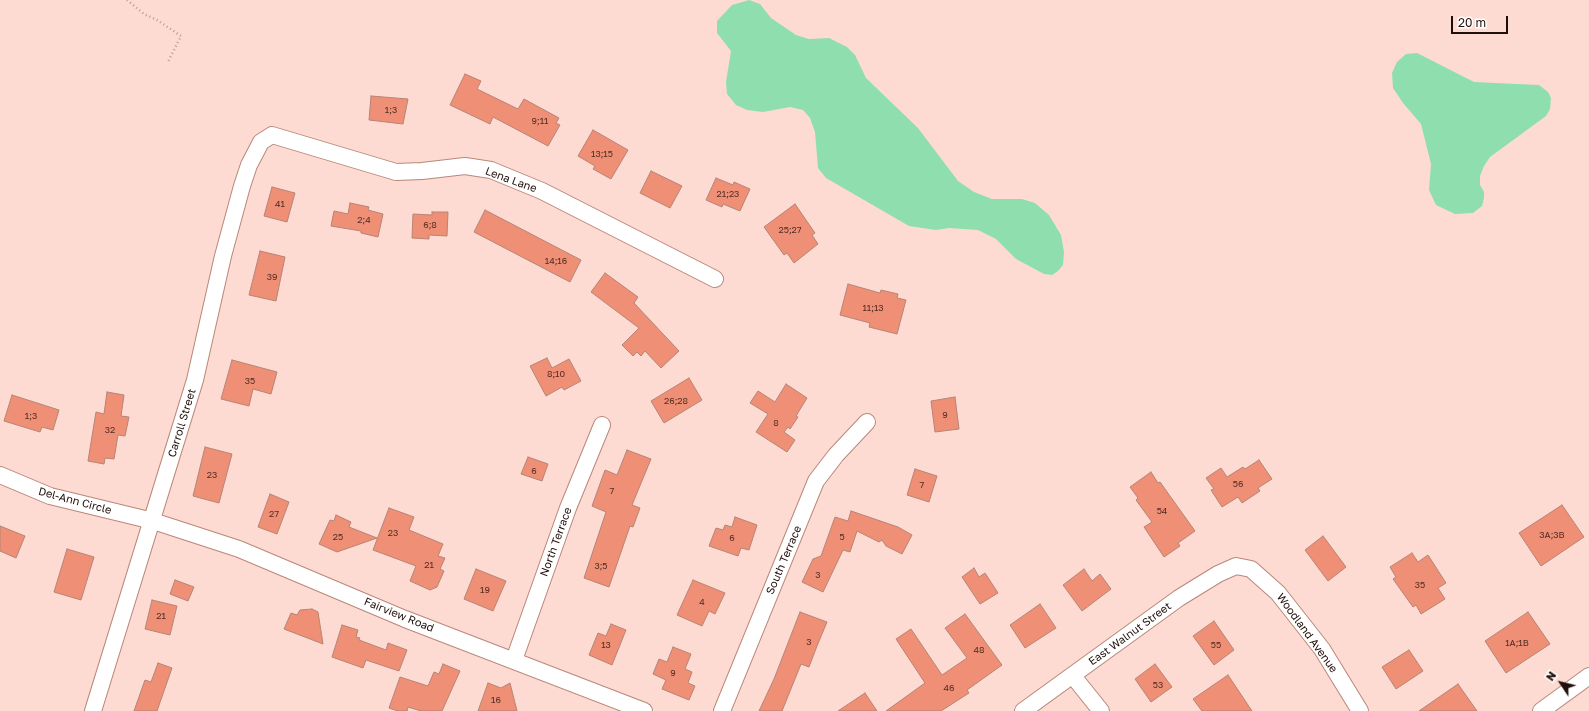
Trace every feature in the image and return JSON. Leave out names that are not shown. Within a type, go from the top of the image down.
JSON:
[{"type":"street","name":"Lena Lane","points":[[268,137],[272,135],[305,144],[396,172],[422,172],[465,166],[491,170],[542,191],[715,279]]},
{"type":"street","name":"Carroll Street","points":[[93,711],[153,521],[195,380],[223,256],[242,186],[249,165],[261,142],[268,137]]},
{"type":"street","name":"South Terrace","points":[[722,711],[816,482],[836,455],[867,422]]},
{"type":"street","name":"North Terrace","points":[[514,660],[568,508],[602,425]]},
{"type":"street","name":"Del-Ann Circle","points":[[0,475],[50,496],[153,521]]},
{"type":"street","name":"Fairview Road","points":[[153,521],[239,549],[405,619],[644,711]]},
{"type":"street","name":"East Walnut Street","points":[[1022,711],[1073,676],[1179,598],[1218,574],[1236,566],[1242,567]]},
{"type":"street","name":"Woodland Avenue","points":[[1242,567],[1251,569],[1278,593],[1322,649],[1360,711]]},
{"type":"street","points":[[1073,676],[1101,711]]},
{"type":"street","points":[[1541,711],[1589,676]]},
{"type":"path","points":[[127,0],[144,14],[158,20],[181,36],[168,62]]},
{"type":"green space","points":[[749,0],[760,4],[771,18],[796,35],[809,39],[829,38],[847,47],[855,55],[866,78],[918,128],[958,181],[974,192],[992,199],[1022,199],[1035,203],[1049,215],[1061,235],[1064,252],[1063,265],[1058,271],[1052,275],[1044,274],[1016,259],[996,239],[978,230],[949,228],[936,230],[909,226],[826,178],[818,168],[815,132],[810,118],[803,110],[790,107],[763,112],[747,110],[736,105],[727,94],[726,82],[731,51],[717,33],[717,21],[732,5]]},
{"type":"green space","points":[[1417,53],[1474,82],[1539,85],[1548,92],[1551,98],[1550,109],[1546,116],[1490,157],[1480,176],[1480,185],[1484,192],[1482,206],[1473,213],[1455,214],[1436,205],[1429,190],[1431,164],[1421,124],[1403,103],[1393,88],[1392,73],[1397,62],[1406,54]]},
{"type":"building","points":[[465,74],[481,81],[477,89],[518,109],[524,99],[559,118],[556,123],[560,125],[548,146],[493,117],[490,124],[450,105]]},
{"type":"building","points":[[371,96],[408,99],[403,124],[369,120]]},
{"type":"building","points":[[593,130],[628,150],[611,179],[593,169],[595,166],[578,156]]},
{"type":"building","points":[[651,171],[682,186],[670,208],[640,193]]},
{"type":"building","points":[[716,178],[733,185],[734,182],[750,189],[740,211],[723,204],[722,207],[706,200]]},
{"type":"building","points":[[272,187],[295,193],[287,222],[264,216]]},
{"type":"building","points":[[350,203],[369,207],[368,210],[383,214],[378,237],[361,233],[361,231],[331,226],[334,211],[348,214]]},
{"type":"building","points":[[795,204],[815,233],[812,235],[818,244],[794,263],[787,253],[784,255],[764,227]]},
{"type":"building","points":[[485,210],[581,260],[570,282],[474,232]]},
{"type":"building","points":[[432,212],[448,212],[447,236],[429,235],[429,239],[412,238],[413,214],[432,215]]},
{"type":"building","points":[[260,251],[285,257],[276,301],[249,295]]},
{"type":"building","points":[[605,273],[638,297],[634,303],[679,351],[661,368],[645,351],[641,356],[637,352],[633,356],[622,345],[639,328],[591,292]]},
{"type":"building","points":[[848,284],[880,293],[881,290],[898,294],[897,298],[906,300],[897,334],[869,327],[870,323],[840,315]]},
{"type":"building","points":[[547,358],[552,368],[569,359],[581,381],[564,390],[562,387],[546,396],[530,366]]},
{"type":"building","points":[[232,360],[277,372],[271,394],[253,389],[249,406],[221,399]]},
{"type":"building","points":[[689,378],[702,400],[664,423],[651,401]]},
{"type":"building","points":[[786,384],[807,398],[796,416],[798,417],[790,429],[788,427],[784,432],[795,440],[787,452],[756,432],[768,414],[750,403],[758,391],[775,402]]},
{"type":"building","points":[[107,392],[124,395],[121,416],[129,417],[125,436],[118,435],[114,459],[105,458],[104,464],[88,461],[96,412],[104,414]]},
{"type":"building","points":[[12,395],[59,410],[53,430],[42,427],[40,432],[4,421]]},
{"type":"building","points":[[955,397],[959,429],[935,432],[931,401]]},
{"type":"building","points":[[205,447],[232,454],[219,503],[193,496]]},
{"type":"building","points":[[627,450],[651,459],[632,505],[640,508],[633,527],[630,526],[609,587],[584,578],[606,512],[592,506],[605,470],[617,475]]},
{"type":"building","points":[[528,457],[548,464],[542,481],[521,474]]},
{"type":"building","points":[[1259,460],[1272,479],[1258,488],[1260,491],[1242,503],[1238,497],[1222,507],[1211,490],[1214,489],[1206,478],[1221,468],[1227,477],[1243,467],[1245,469]]},
{"type":"building","points":[[915,469],[937,476],[929,502],[907,495]]},
{"type":"building","points":[[1151,472],[1158,483],[1160,482],[1195,531],[1178,543],[1180,546],[1164,557],[1144,527],[1152,522],[1136,500],[1138,498],[1130,487]]},
{"type":"building","points":[[270,494],[289,502],[277,534],[258,527]]},
{"type":"building","points":[[1562,505],[1584,537],[1541,566],[1519,533]]},
{"type":"building","points":[[389,508],[414,517],[409,530],[443,544],[438,556],[445,558],[440,569],[444,571],[437,587],[430,590],[410,581],[416,566],[373,550]]},
{"type":"building","points":[[851,511],[898,527],[912,535],[902,554],[886,546],[882,540],[879,542],[857,531],[850,552],[843,550],[823,592],[802,582],[813,559],[821,556],[835,517],[848,521]]},
{"type":"building","points":[[336,515],[351,522],[349,527],[377,538],[337,552],[319,544],[330,520],[334,521]]},
{"type":"building","points":[[735,517],[757,525],[749,550],[741,548],[738,556],[709,546],[716,528],[723,530],[725,525],[732,527]]},
{"type":"building","points":[[0,526],[25,536],[16,558],[0,551]]},
{"type":"building","points":[[1323,536],[1346,567],[1328,581],[1305,550]]},
{"type":"building","points":[[67,549],[94,557],[81,600],[54,592]]},
{"type":"building","points":[[1412,553],[1418,562],[1428,555],[1446,583],[1438,588],[1445,599],[1421,614],[1416,605],[1413,607],[1393,579],[1396,577],[1390,567]]},
{"type":"building","points":[[974,568],[979,577],[985,573],[998,593],[980,604],[962,577]]},
{"type":"building","points":[[476,569],[506,581],[493,611],[464,599]]},
{"type":"building","points":[[1084,569],[1092,581],[1100,574],[1111,589],[1082,611],[1063,585]]},
{"type":"building","points":[[175,580],[194,587],[188,601],[170,594]]},
{"type":"building","points":[[693,580],[725,593],[715,614],[709,611],[702,626],[677,615]]},
{"type":"building","points":[[152,600],[177,606],[170,635],[145,629]]},
{"type":"building","points":[[1040,604],[1056,628],[1025,648],[1010,625]]},
{"type":"building","points":[[312,609],[318,612],[323,644],[284,629],[291,613],[297,615],[300,610]]},
{"type":"building","points":[[800,612],[827,622],[809,667],[801,664],[782,711],[759,711],[774,679]]},
{"type":"building","points":[[1528,612],[1550,644],[1506,673],[1485,641]]},
{"type":"building","points":[[965,614],[1002,665],[967,690],[969,693],[941,711],[886,711],[925,683],[896,639],[911,629],[942,675],[967,658],[945,628]]},
{"type":"building","points":[[1214,621],[1234,650],[1214,665],[1193,636]]},
{"type":"building","points":[[611,624],[626,630],[612,665],[589,655],[598,633],[606,636]]},
{"type":"building","points":[[342,625],[358,630],[356,637],[360,638],[359,640],[386,650],[388,643],[407,650],[399,671],[366,660],[363,668],[332,657]]},
{"type":"building","points":[[673,647],[691,654],[685,669],[692,672],[688,683],[695,686],[689,700],[662,689],[666,680],[653,674],[659,659],[667,662]]},
{"type":"building","points":[[1409,650],[1423,671],[1396,689],[1382,667]]},
{"type":"building","points":[[158,663],[172,668],[157,711],[134,711],[145,680],[151,682]]},
{"type":"building","points":[[443,664],[460,671],[442,711],[421,711],[408,707],[407,711],[398,711],[389,708],[400,677],[428,686],[434,672],[439,674]]},
{"type":"building","points":[[1155,664],[1172,687],[1151,702],[1135,679]]},
{"type":"building","points":[[1228,675],[1252,711],[1202,711],[1193,699]]},
{"type":"building","points":[[488,683],[501,688],[510,683],[517,711],[478,711]]},
{"type":"building","points":[[1458,684],[1477,711],[1419,711]]},
{"type":"building","points":[[865,693],[877,711],[838,711]]}]
